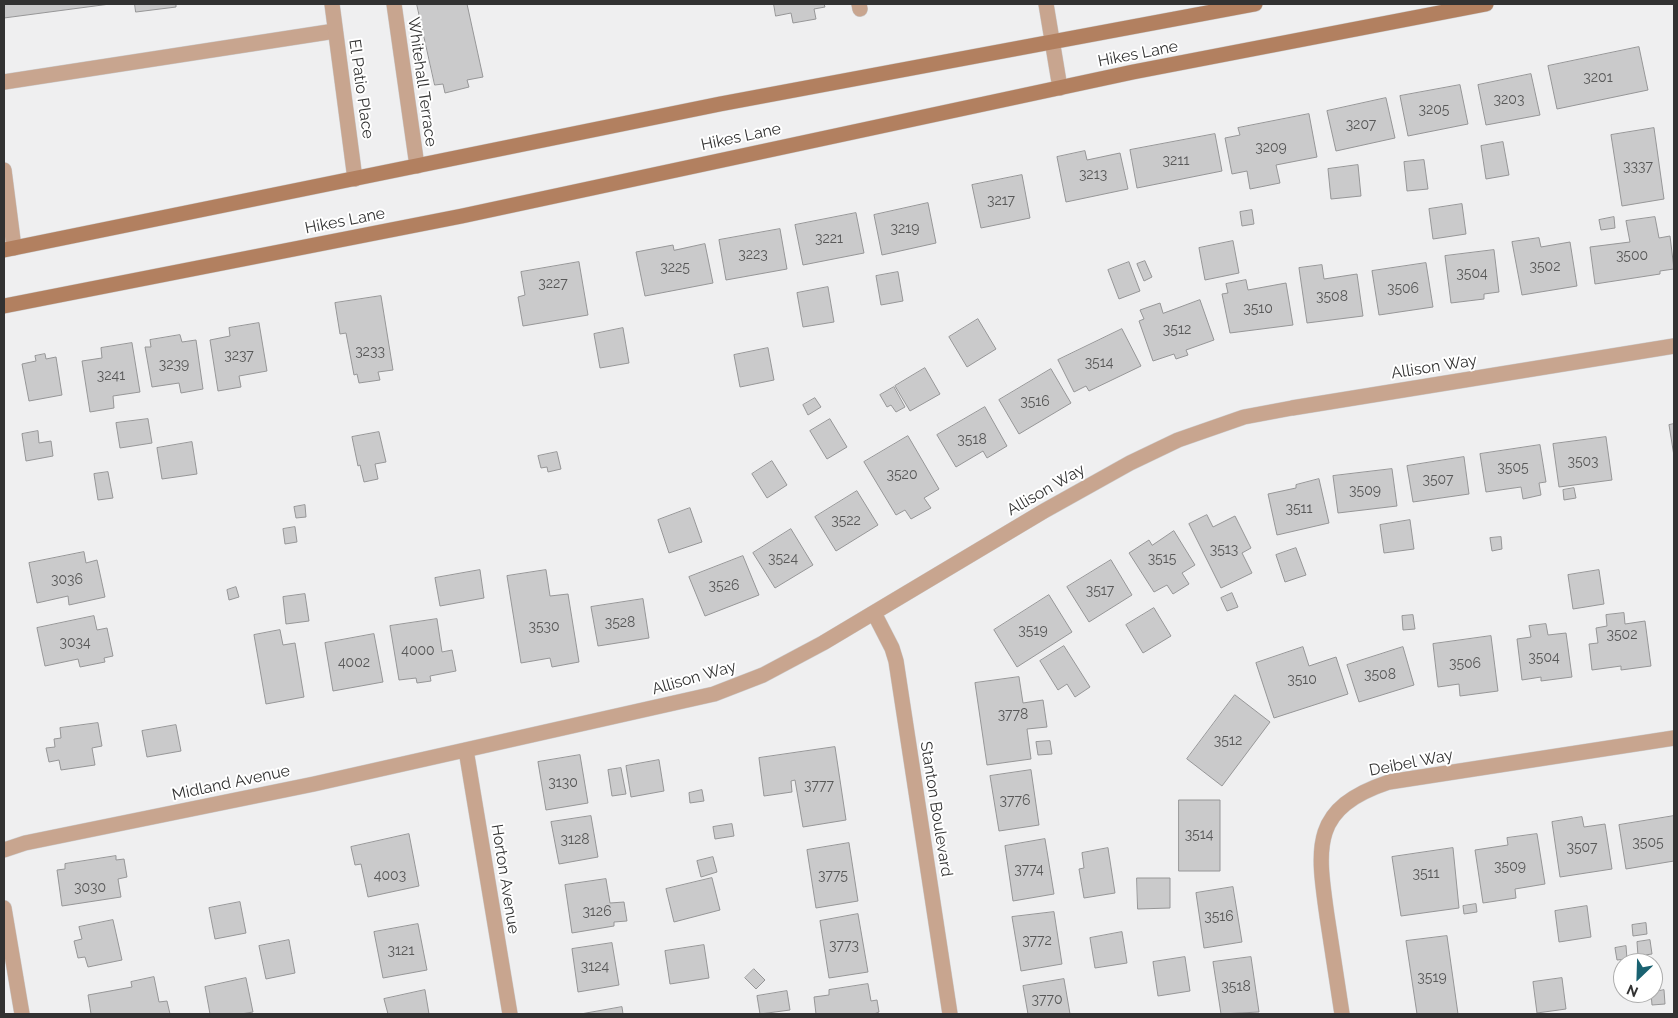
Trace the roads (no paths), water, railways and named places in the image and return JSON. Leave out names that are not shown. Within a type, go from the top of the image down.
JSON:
[{"type":"main road","name":"Hikes Lane","points":[[9,249],[701,108],[1255,4]]},
{"type":"main road","name":"Hikes Lane","points":[[4,306],[462,216],[1060,88],[1486,4]]},
{"type":"street","name":"El Patio Place","points":[[332,4],[355,179]]},
{"type":"street","name":"Whitehall Terrace","points":[[394,4],[416,166]]},
{"type":"street","points":[[1046,4],[1060,88]]},
{"type":"street","points":[[4,82],[335,31]]},
{"type":"street","points":[[4,170],[9,249]]},
{"type":"street","name":"Allison Way","points":[[466,750],[714,694],[763,675],[874,613],[1044,511],[1130,463],[1178,440],[1244,417],[1674,346]]},
{"type":"street","name":"Stanton Boulevard","points":[[874,613],[892,648],[896,661],[950,1014]]},
{"type":"street","name":"Deibel Way","points":[[1342,1014],[1320,854],[1328,826],[1344,805],[1364,791],[1389,782],[1674,738]]},
{"type":"street","name":"Midland Avenue","points":[[4,850],[24,843],[466,750]]},
{"type":"street","name":"Horton Avenue","points":[[466,750],[510,1014]]},
{"type":"street","points":[[4,908],[22,1014]]}]
